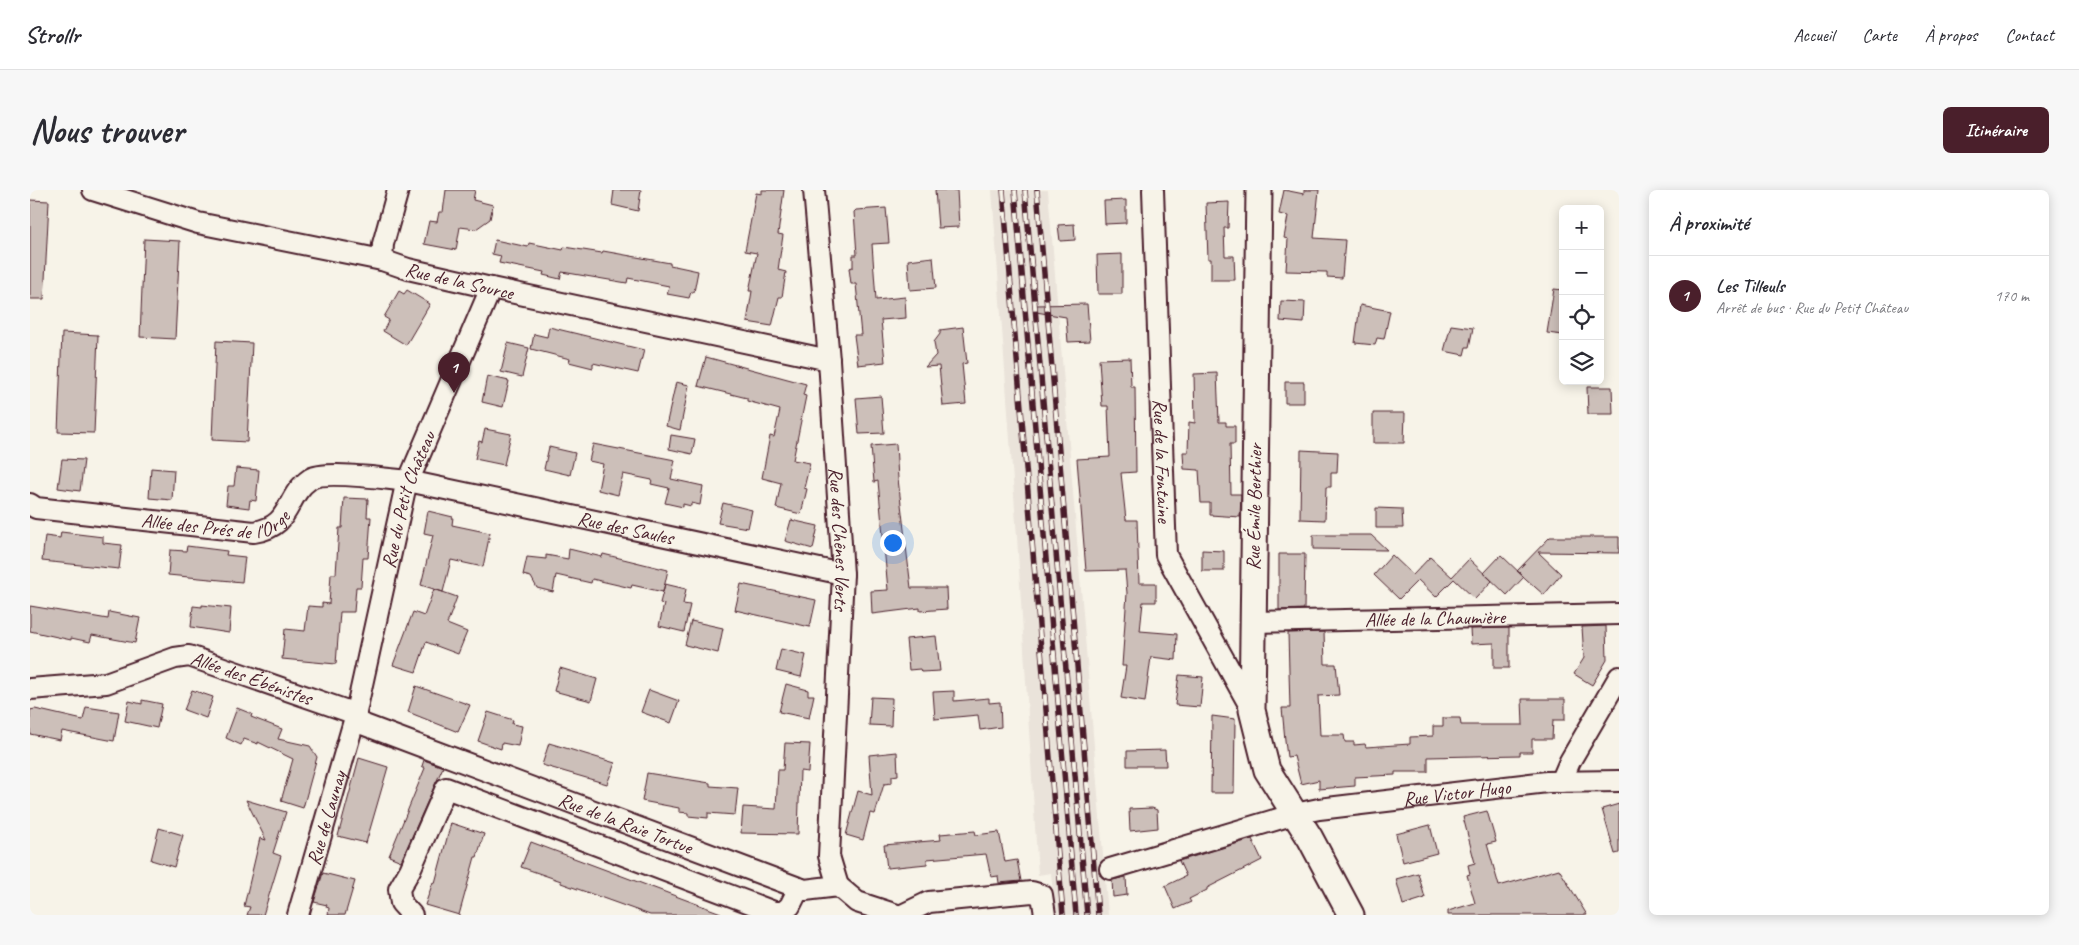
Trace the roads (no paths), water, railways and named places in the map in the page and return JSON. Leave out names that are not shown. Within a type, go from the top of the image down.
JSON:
[{"type":"street","name":"Rue de la Source","points":[[93,190],[198,223],[382,260],[408,269],[490,288],[829,360]]},
{"type":"street","points":[[382,260],[382,244],[398,190]]},
{"type":"street","name":"Rue des Chênes Verts","points":[[814,190],[829,360],[843,574],[829,856],[838,886]]},
{"type":"street","name":"Rue de la Fontaine","points":[[1153,190],[1166,555],[1252,710]]},
{"type":"street","name":"Rue Émile Berthier","points":[[1259,190],[1252,710],[1267,770],[1295,814],[1351,915]]},
{"type":"street","name":"Rue du Petit Château","points":[[355,718],[408,481],[490,288]]},
{"type":"street","name":"Allée des Prés de l'Orge","points":[[30,504],[36,508],[254,532],[268,530],[280,521],[310,479],[323,475],[408,481]]},
{"type":"street","name":"Rue des Saules","points":[[408,481],[843,574]]},
{"type":"street","name":"Allée de la Chaumière","points":[[1252,622],[1619,614]]},
{"type":"street","name":"Allée des Ébénistes","points":[[30,689],[106,683],[175,658],[189,656],[355,718]]},
{"type":"street","points":[[1561,782],[1570,761],[1619,677]]},
{"type":"street","name":"Rue de la Raie Tortue","points":[[355,718],[805,890],[838,886]]},
{"type":"street","name":"Rue de Launay","points":[[298,915],[355,718]]},
{"type":"street","name":"Rue Victor Hugo","points":[[1110,869],[1295,814],[1329,808],[1561,782],[1619,781]]},
{"type":"street","points":[[412,915],[401,903],[399,889],[410,870],[446,788],[774,912],[783,912],[790,906],[800,888]]},
{"type":"street","points":[[838,886],[857,902],[897,915]]},
{"type":"street","points":[[902,915],[929,902],[1032,892],[1042,895],[1045,915]]},
{"type":"railway","points":[[1003,190],[1063,915]]},
{"type":"railway","points":[[1015,190],[1076,915]]},
{"type":"railway","points":[[1025,190],[1087,915]]},
{"type":"railway","points":[[1037,190],[1098,915]]},
{"type":"place","name":"Les Tilleuls","points":[[454,393]]}]
